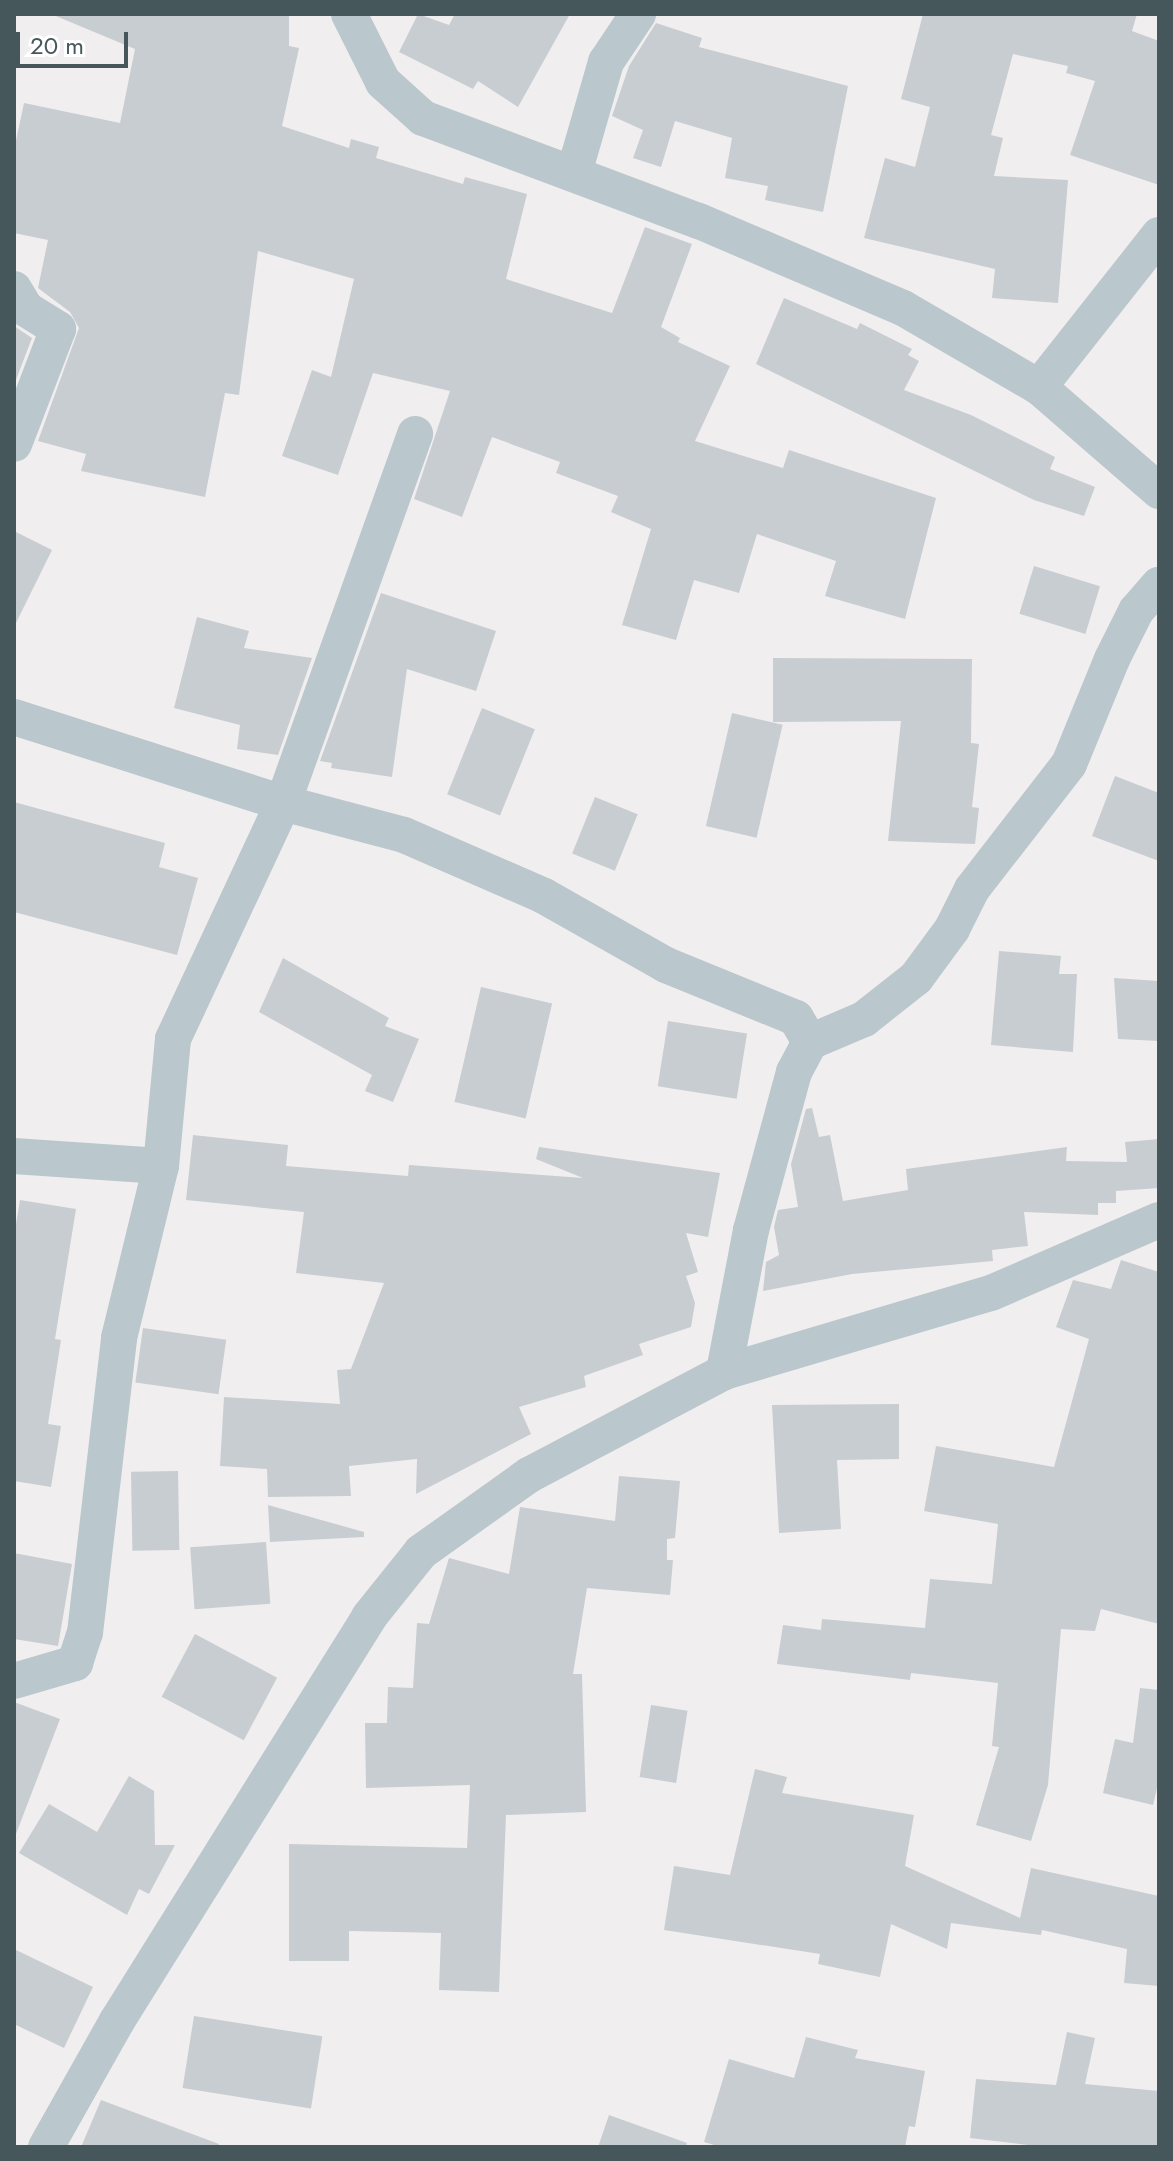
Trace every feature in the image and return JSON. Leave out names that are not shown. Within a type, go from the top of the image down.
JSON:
[{"type":"street","points":[[349,14],[383,82],[423,118],[574,173],[903,308],[1039,387],[1159,491]]},
{"type":"street","points":[[574,173],[606,62],[638,14]]},
{"type":"street","points":[[1039,387],[1159,235]]},
{"type":"street","points":[[14,289],[26,309],[58,329],[14,444]]},
{"type":"street","points":[[14,1681],[75,1663],[85,1633],[119,1338],[161,1166],[173,1039],[283,803],[415,434]]},
{"type":"street","points":[[724,1372],[751,1230],[794,1072],[810,1042],[864,1019],[925,966],[952,929],[972,889],[1069,764],[1136,611],[1159,585]]},
{"type":"street","points":[[14,717],[283,803],[404,835],[544,896],[666,965],[780,1008],[796,1018],[810,1042]]},
{"type":"street","points":[[14,1156],[161,1166]]},
{"type":"street","points":[[46,2147],[117,2021],[369,1617],[421,1552],[529,1475],[724,1372],[991,1293],[1159,1220]]},
{"type":"building","points":[[51,14],[289,14],[289,46],[299,48],[282,126],[349,148],[351,139],[379,147],[376,158],[463,184],[465,177],[527,194],[506,279],[612,313],[645,227],[692,244],[661,327],[680,338],[678,342],[730,366],[695,441],[783,468],[789,450],[936,498],[905,619],[825,596],[836,561],[757,534],[739,593],[694,580],[676,640],[622,625],[651,529],[611,512],[618,496],[556,473],[560,462],[492,437],[462,517],[414,499],[450,391],[373,373],[338,475],[282,456],[312,370],[331,377],[354,279],[258,251],[239,395],[225,393],[205,497],[81,471],[86,454],[38,441],[79,328],[70,312],[38,288],[48,240],[14,233],[14,150],[24,103],[120,123],[135,49]]},
{"type":"building","points":[[418,14],[449,25],[455,14],[570,14],[518,107],[478,81],[473,89],[399,52]]},
{"type":"building","points":[[923,14],[1137,14],[1132,31],[1159,41],[1159,185],[1070,155],[1095,81],[1066,73],[1068,66],[1013,54],[991,135],[1003,138],[994,176],[1068,180],[1058,303],[992,298],[995,269],[864,238],[885,158],[915,167],[930,107],[901,99]]},
{"type":"building","points":[[656,23],[702,38],[699,47],[848,86],[823,212],[765,200],[768,186],[725,178],[732,138],[675,121],[661,167],[633,158],[643,130],[612,116],[629,66]]},
{"type":"building","points":[[784,298],[857,329],[860,323],[912,349],[908,355],[919,361],[904,390],[971,415],[1055,457],[1050,469],[1095,487],[1084,516],[1034,500],[756,364]]},
{"type":"building","points":[[14,326],[32,338],[14,385]]},
{"type":"building","points":[[14,531],[52,550],[14,627]]},
{"type":"building","points":[[1034,566],[1100,586],[1085,634],[1019,614]]},
{"type":"building","points":[[381,593],[496,631],[476,691],[407,669],[392,777],[331,768],[332,763],[320,761]]},
{"type":"building","points":[[197,617],[249,631],[244,648],[312,658],[278,755],[237,749],[240,725],[174,708]]},
{"type":"building","points":[[773,658],[972,659],[971,743],[979,744],[972,807],[979,808],[975,844],[888,841],[901,721],[773,722]]},
{"type":"building","points":[[482,708],[535,729],[500,816],[447,794]]},
{"type":"building","points":[[732,713],[783,725],[757,838],[706,826]]},
{"type":"building","points":[[1115,776],[1159,793],[1159,861],[1092,836]]},
{"type":"building","points":[[595,797],[638,814],[615,871],[572,854]]},
{"type":"building","points":[[14,802],[165,843],[159,867],[198,878],[177,955],[14,912]]},
{"type":"building","points":[[999,951],[1061,956],[1059,974],[1077,974],[1073,1052],[991,1045]]},
{"type":"building","points":[[283,958],[389,1018],[385,1026],[419,1039],[393,1102],[365,1091],[372,1075],[259,1012]]},
{"type":"building","points":[[1114,978],[1159,981],[1159,1041],[1118,1039]]},
{"type":"building","points":[[481,987],[552,1003],[526,1118],[454,1102]]},
{"type":"building","points":[[668,1021],[747,1034],[737,1099],[658,1086]]},
{"type":"building","points":[[812,1108],[819,1137],[830,1135],[843,1201],[908,1190],[906,1169],[1067,1147],[1066,1161],[1127,1162],[1125,1142],[1159,1139],[1159,1188],[1116,1191],[1116,1203],[1098,1203],[1098,1215],[1024,1212],[1028,1246],[992,1250],[993,1261],[852,1274],[763,1291],[766,1262],[779,1255],[774,1227],[778,1210],[798,1207],[791,1164],[806,1109]]},
{"type":"building","points":[[193,1135],[288,1145],[286,1166],[408,1176],[409,1165],[583,1178],[536,1159],[539,1147],[720,1173],[708,1237],[686,1233],[698,1272],[686,1276],[695,1303],[691,1327],[639,1344],[643,1355],[584,1376],[586,1387],[519,1407],[531,1434],[416,1494],[417,1459],[349,1466],[351,1496],[268,1497],[267,1469],[220,1466],[224,1397],[340,1404],[337,1370],[351,1369],[384,1283],[296,1273],[304,1212],[186,1200]]},
{"type":"building","points":[[20,1200],[76,1209],[55,1339],[61,1340],[48,1424],[61,1426],[51,1487],[14,1481],[14,1236]]},
{"type":"building","points":[[1121,1260],[1159,1272],[1159,1624],[1101,1609],[1095,1631],[1061,1629],[1048,1785],[1031,1841],[976,1825],[999,1747],[992,1746],[998,1683],[911,1673],[910,1680],[777,1664],[783,1625],[821,1630],[822,1619],[925,1628],[930,1579],[992,1584],[998,1524],[924,1511],[936,1446],[1054,1467],[1089,1339],[1056,1327],[1073,1280],[1111,1289]]},
{"type":"building","points":[[143,1328],[226,1340],[219,1394],[135,1382]]},
{"type":"building","points":[[899,1404],[899,1459],[837,1460],[841,1529],[779,1533],[772,1405]]},
{"type":"building","points":[[178,1471],[179,1550],[132,1551],[131,1472]]},
{"type":"building","points":[[619,1476],[680,1481],[675,1538],[667,1539],[667,1560],[673,1560],[670,1595],[587,1588],[573,1674],[582,1674],[586,1812],[506,1815],[499,1992],[439,1990],[441,1933],[349,1931],[349,1961],[289,1961],[289,1844],[467,1848],[470,1785],[366,1788],[365,1723],[387,1723],[388,1687],[413,1688],[417,1623],[429,1624],[449,1558],[509,1574],[520,1507],[615,1521]]},
{"type":"building","points":[[268,1505],[364,1532],[364,1537],[270,1542]]},
{"type":"building","points":[[266,1542],[270,1604],[195,1609],[190,1547]]},
{"type":"building","points":[[14,1553],[72,1564],[58,1646],[14,1639]]},
{"type":"building","points":[[195,1634],[277,1678],[244,1740],[162,1697]]},
{"type":"building","points":[[1140,1688],[1159,1690],[1159,1780],[1153,1805],[1103,1793],[1115,1739],[1133,1743]]},
{"type":"building","points":[[14,1702],[60,1719],[16,1834],[14,1833]]},
{"type":"building","points":[[651,1705],[688,1711],[676,1783],[640,1777]]},
{"type":"building","points":[[755,1769],[787,1777],[782,1793],[914,1815],[905,1866],[1020,1918],[1031,1868],[1159,1896],[1159,1986],[1124,1983],[1127,1949],[1042,1930],[1041,1935],[951,1923],[947,1949],[891,1924],[880,1977],[818,1964],[820,1954],[664,1930],[674,1866],[730,1875]]},
{"type":"building","points":[[129,1776],[154,1791],[155,1845],[175,1845],[149,1894],[139,1889],[127,1915],[19,1853],[49,1804],[97,1832]]},
{"type":"building","points":[[14,1949],[93,1987],[64,2048],[14,2024]]},
{"type":"building","points":[[194,2016],[322,2036],[311,2108],[183,2088]]},
{"type":"building","points":[[1067,2032],[1095,2038],[1085,2084],[1159,2091],[1159,2147],[1044,2147],[970,2138],[976,2079],[1056,2085]]},
{"type":"building","points":[[806,2037],[858,2050],[855,2058],[925,2071],[915,2127],[909,2126],[905,2147],[721,2147],[704,2142],[729,2059],[794,2078]]},
{"type":"building","points":[[101,2100],[219,2144],[218,2147],[81,2147]]},
{"type":"building","points":[[609,2115],[687,2143],[686,2147],[598,2147]]}]
